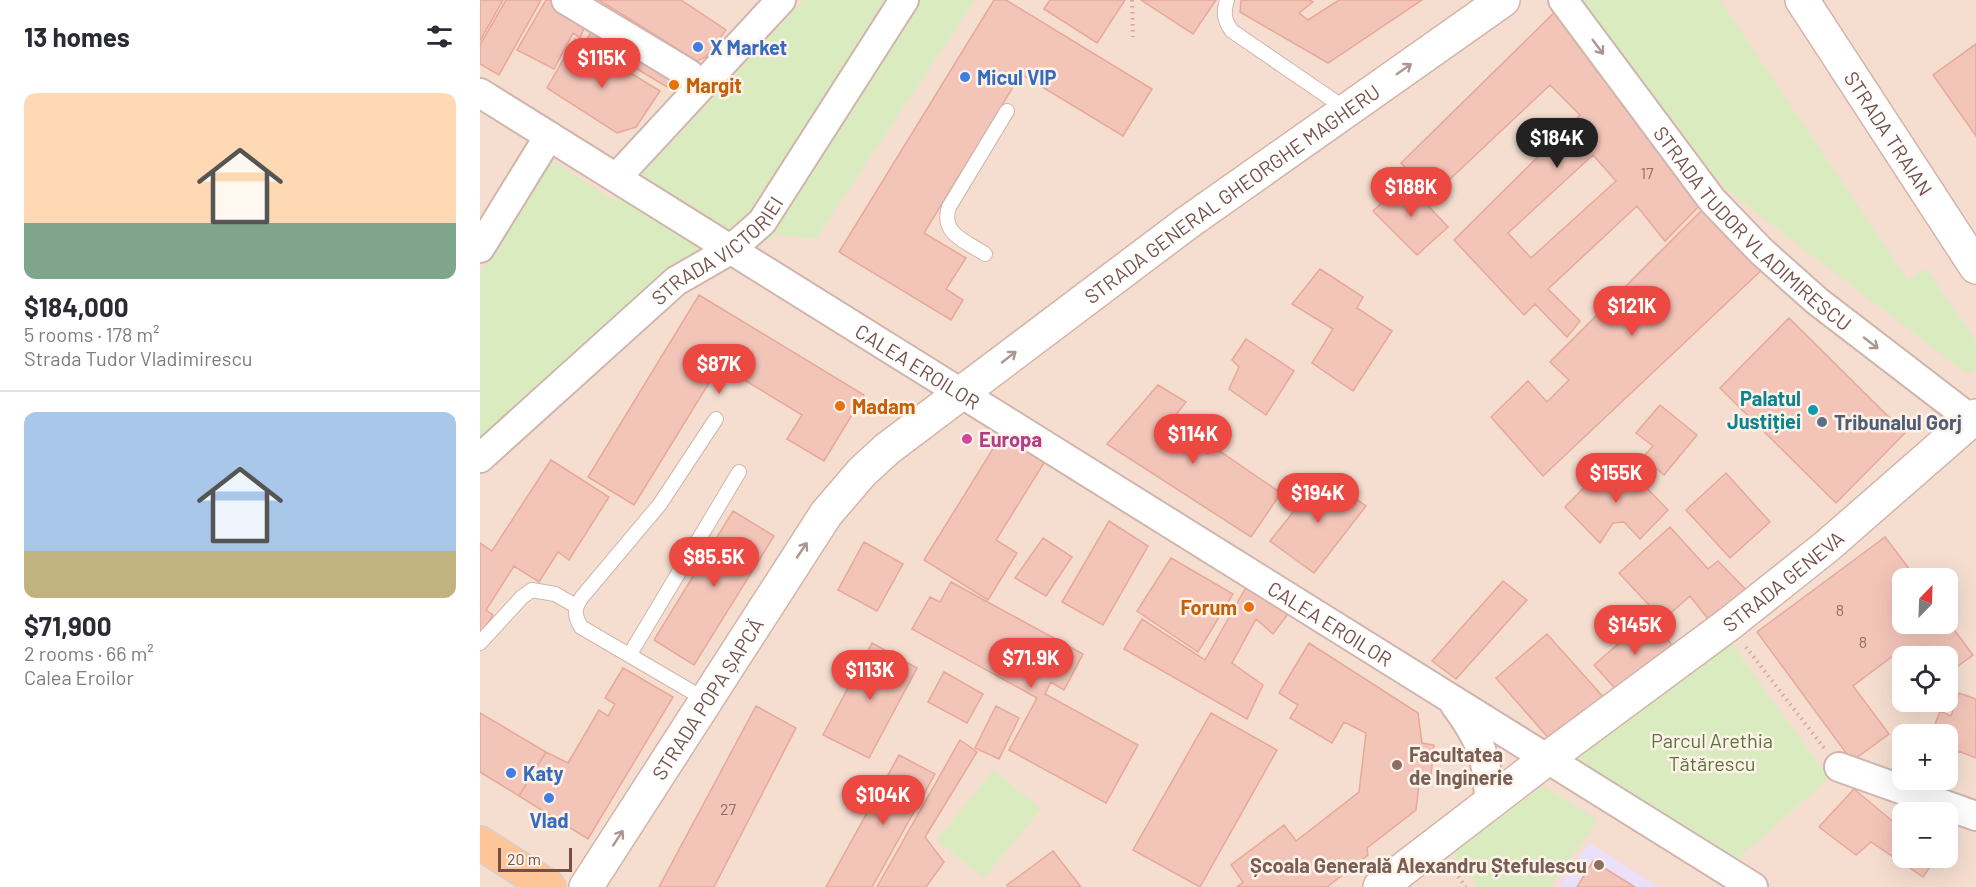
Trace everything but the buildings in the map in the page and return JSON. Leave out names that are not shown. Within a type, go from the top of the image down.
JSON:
[{"type":"main road","points":[[480,843],[549,887]]},
{"type":"street","points":[[566,0],[689,74]]},
{"type":"street","points":[[617,177],[781,0]]},
{"type":"street","name":"STRADA VICTORIEI","points":[[480,458],[675,281],[730,250],[762,222],[904,0]]},
{"type":"street","name":"STRADA GENERAL GHEORGHE MAGHERU","points":[[963,393],[1187,223],[1503,0]]},
{"type":"street","name":"STRADA TUDOR VLADIMIRESCU","points":[[1563,0],[1712,200],[1761,251],[1817,301],[1975,420]]},
{"type":"street","name":"STRADA TRAIAN","points":[[1802,0],[1976,267]]},
{"type":"street","name":"CALEA EROILOR","points":[[480,93],[1753,887]]},
{"type":"street","points":[[480,248],[549,136]]},
{"type":"street","name":"STRADA POPA ȘAPCĂ","points":[[586,887],[788,571],[843,492],[887,449],[963,393]]},
{"type":"street","name":"STRADA GENEVA","points":[[1380,887],[1548,758],[1729,624],[1826,547],[1975,420]]},
{"type":"street","name":"CALEA EROILOR","points":[[1448,696],[1479,742],[1486,762],[1489,805]]},
{"type":"street","points":[[1839,767],[1976,816]]},
{"type":"lane","points":[[1227,0],[1223,11],[1232,31],[1346,109]]},
{"type":"lane","points":[[985,254],[949,230],[945,219],[949,207],[1007,111]]},
{"type":"lane","points":[[706,700],[581,627],[575,616],[576,606],[660,504],[716,419]]},
{"type":"lane","points":[[630,654],[739,472]]},
{"type":"lane","points":[[480,643],[522,597],[532,590],[555,594],[576,606]]},
{"type":"path","points":[[1132,0],[1133,37]]},
{"type":"path","points":[[1729,624],[1839,767]]},
{"type":"path","points":[[1448,862],[1466,887]]},
{"type":"shaded area","points":[[480,0],[1976,0],[1976,887],[480,887]]},
{"type":"shaded area","name":"Școala Generală Alexandru Ștefulescu","points":[[1589,843],[1659,887],[1558,887]]},
{"type":"green space","points":[[803,0],[975,0],[816,239],[778,235],[714,268],[480,472],[480,273],[550,159],[615,201]]},
{"type":"green space","points":[[1578,0],[1720,0],[1908,280],[1926,268],[1976,341],[1976,368],[1967,374],[1724,188]]},
{"type":"green space","name":"Parcul Arethia Tătărescu","points":[[1729,640],[1829,778],[1734,862],[1574,758]]},
{"type":"green space","points":[[993,770],[1041,809],[984,878],[937,840]]},
{"type":"green space","points":[[1543,786],[1598,820],[1550,887],[1478,887],[1452,853]]},
{"type":"place","name":"X Market","points":[[698,47]]},
{"type":"place","name":"Micul VIP","points":[[965,77]]},
{"type":"place","name":"Margit","points":[[674,85]]},
{"type":"place","name":"Madam","points":[[840,406]]},
{"type":"place","name":"Palatul Justiției","points":[[1813,410]]},
{"type":"place","name":"Tribunalul Gorj","points":[[1822,422]]},
{"type":"place","name":"Europa","points":[[967,439]]},
{"type":"place","name":"Forum","points":[[1249,607]]},
{"type":"place","name":"Facultatea de Inginerie","points":[[1397,765]]},
{"type":"place","name":"Katy","points":[[511,773]]},
{"type":"place","name":"Vlad","points":[[549,798]]},
{"type":"place","name":"Școala Generală Alexandru Ștefulescu","points":[[1599,865]]}]
